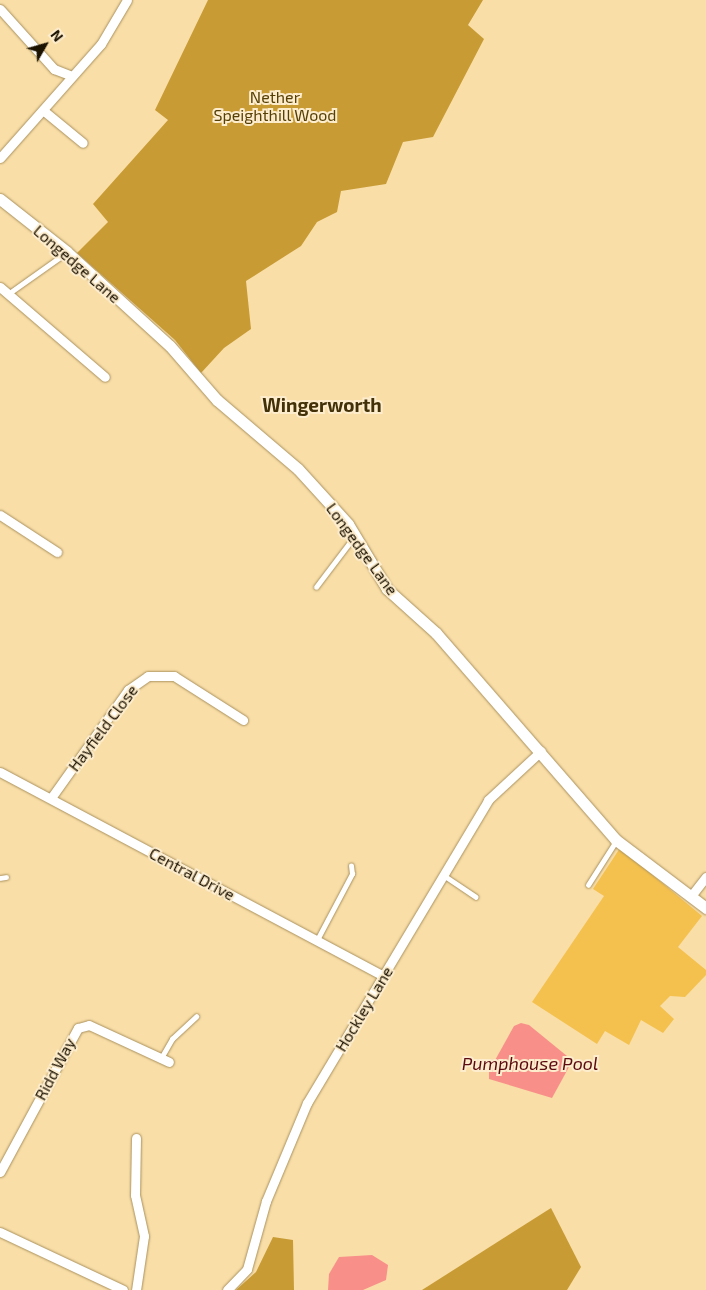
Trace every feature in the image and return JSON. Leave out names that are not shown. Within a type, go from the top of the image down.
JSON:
[{"type":"street","points":[[0,158],[44,111],[70,75],[101,44],[127,0]]},
{"type":"street","points":[[0,9],[54,70],[70,75]]},
{"type":"street","points":[[44,111],[83,143]]},
{"type":"street","name":"Longedge Lane","points":[[0,199],[67,252],[170,346],[217,400],[298,469],[355,536],[387,589],[436,633],[541,751],[616,840],[706,908]]},
{"type":"street","points":[[0,287],[105,377]]},
{"type":"street","points":[[0,515],[57,552]]},
{"type":"street","name":"Hayfield Close","points":[[51,798],[128,690],[148,676],[174,676],[243,720]]},
{"type":"street","name":"Hockley Lane","points":[[227,1290],[248,1269],[266,1201],[307,1103],[445,876],[488,800],[541,751]]},
{"type":"street","name":"Central Drive","points":[[0,772],[384,976]]},
{"type":"street","points":[[691,896],[706,877]]},
{"type":"street","name":"Ridd Way","points":[[0,1172],[78,1028],[89,1025],[165,1060]]},
{"type":"street","points":[[136,1138],[135,1194],[144,1236],[136,1290]]},
{"type":"street","points":[[0,1232],[123,1290]]},
{"type":"lane","points":[[8,294],[67,252]]},
{"type":"lane","points":[[316,588],[355,536]]},
{"type":"lane","points":[[588,885],[616,840]]},
{"type":"lane","points":[[317,940],[352,874],[351,866]]},
{"type":"lane","points":[[445,876],[476,897]]},
{"type":"lane","points":[[0,878],[6,877]]},
{"type":"lane","points":[[165,1060],[172,1039],[196,1017]]},
{"type":"shaded area","points":[[620,848],[702,916],[678,947],[706,970],[706,975],[685,997],[670,996],[660,1006],[674,1019],[663,1033],[641,1020],[629,1045],[605,1031],[597,1044],[532,1002],[604,896],[593,889]]},
{"type":"green space","name":"Nether Speighthill Wood","points":[[208,0],[483,0],[468,25],[484,39],[433,137],[403,142],[386,184],[341,191],[337,212],[317,222],[301,246],[246,281],[251,329],[224,348],[201,373],[175,340],[77,253],[108,222],[93,204],[168,120],[155,110]]},
{"type":"green space","points":[[551,1208],[581,1267],[567,1290],[422,1290]]},
{"type":"green space","points":[[273,1237],[293,1240],[294,1290],[236,1290],[256,1272]]},
{"type":"water","name":"Pumphouse Pool","points":[[521,1023],[529,1025],[567,1056],[569,1067],[552,1098],[489,1079],[489,1071],[514,1026]]},
{"type":"water","points":[[372,1255],[388,1265],[386,1280],[363,1290],[328,1290],[329,1274],[339,1257]]},
{"type":"district","name":"Wingerworth","points":[[322,405]]}]
